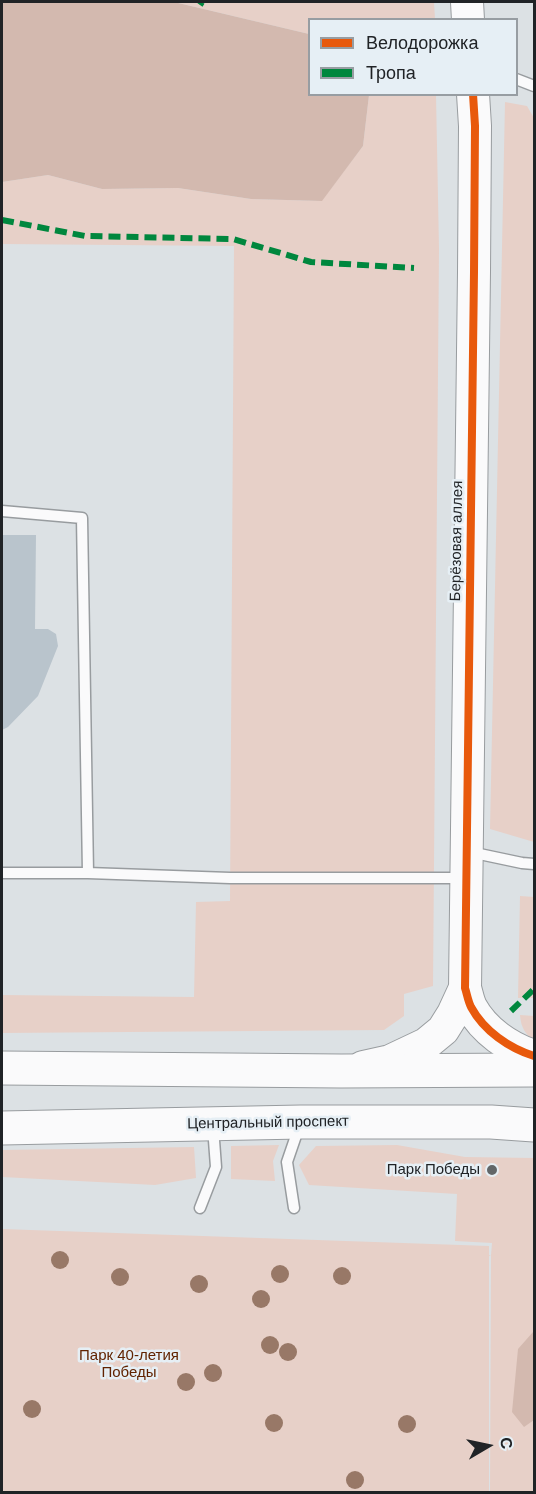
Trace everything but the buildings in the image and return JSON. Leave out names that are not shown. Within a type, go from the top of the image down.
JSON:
[{"type":"main road","points":[[2,1068],[534,1070]]},
{"type":"main road","name":"Центральный проспект","points":[[2,1128],[301,1122],[491,1122],[534,1125]]},
{"type":"street","points":[[467,2],[468,18]]},
{"type":"street","name":"Берёзовая аллея","points":[[465,988],[474,272],[473,96]]},
{"type":"street","points":[[465,988],[470,1005],[482,1025],[520,1052],[534,1056]]},
{"type":"street","points":[[340,1071],[390,1061],[426,1044],[443,1030],[465,988]]},
{"type":"lane","points":[[518,80],[534,86]]},
{"type":"lane","points":[[2,511],[82,518],[88,873]]},
{"type":"lane","points":[[2,873],[88,873],[230,878],[466,864],[534,864]]},
{"type":"lane","points":[[294,1208],[287,1162],[301,1122]]},
{"type":"lane","points":[[200,1208],[216,1167],[213,1124]]},
{"type":"green space","points":[[174,2],[434,2],[435,18],[308,18],[308,34]]},
{"type":"green space","points":[[369,96],[436,96],[439,249],[433,986],[404,994],[404,1016],[384,1030],[2,1033],[2,995],[194,997],[196,902],[230,901],[234,246],[2,244],[2,182],[48,175],[102,189],[178,188],[251,199],[321,201],[363,146]]},
{"type":"green space","points":[[505,102],[527,106],[534,118],[534,842],[490,829]]},
{"type":"green space","points":[[520,896],[534,897],[534,998],[518,998]]},
{"type":"green space","points":[[520,1015],[534,1016],[534,1041],[524,1030]]},
{"type":"green space","points":[[279,1145],[273,1161],[275,1181],[231,1179],[231,1146]]},
{"type":"green space","points":[[397,1145],[465,1157],[534,1158],[534,1492],[490,1492],[492,1243],[455,1241],[457,1194],[309,1185],[299,1165],[316,1146]]},
{"type":"green space","points":[[194,1147],[196,1178],[155,1185],[2,1177],[2,1150]]},
{"type":"green space","name":"Парк 40-летия Победы","points":[[2,1229],[489,1246],[489,1255],[491,1255],[489,1256],[489,1492],[2,1492]]},
{"type":"shaded area","points":[[2,2],[174,2],[308,34],[308,96],[369,96],[363,146],[322,201],[251,199],[178,188],[102,189],[48,175],[2,182]]},
{"type":"shaded area","points":[[533,1332],[534,1420],[524,1427],[512,1412],[518,1349]]},
{"type":"marked path","points":[[2,220],[85,236],[233,239],[311,262],[414,268]]},
{"type":"marked path","points":[[511,1011],[534,989]]},
{"type":"cycle path","points":[[473,96],[474,272],[465,988],[476,1016],[490,1031],[515,1048],[534,1056]]},
{"type":"place","name":"Парк Победы","points":[[492,1170]]}]
